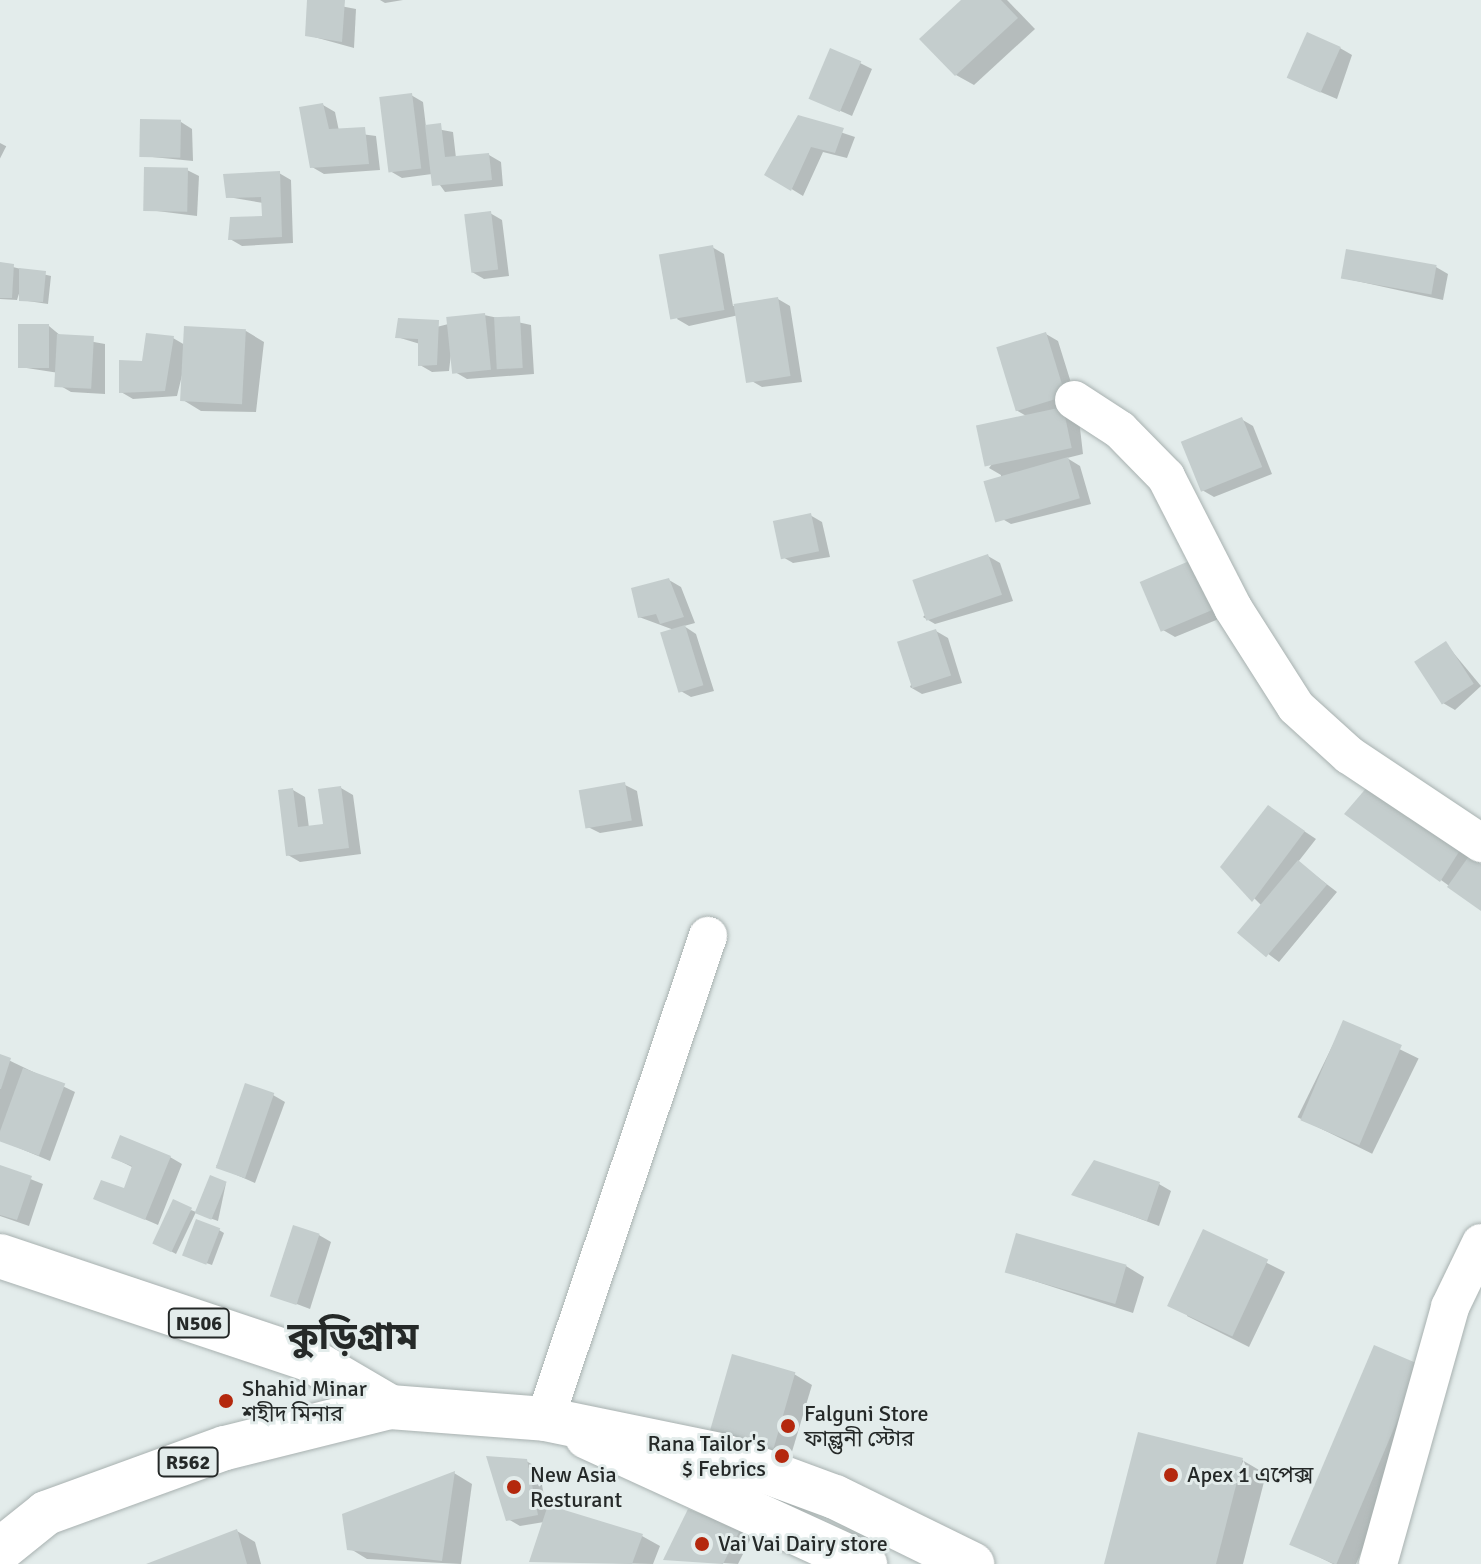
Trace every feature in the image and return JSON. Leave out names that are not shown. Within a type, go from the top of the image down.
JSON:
[{"type":"main road","name":"N506","points":[[0,1256],[310,1360],[390,1407]]},
{"type":"main road","points":[[390,1407],[545,1419],[721,1455],[835,1497],[972,1564]]},
{"type":"main road","name":"R562","points":[[0,1550],[46,1513],[225,1448],[390,1407]]},
{"type":"main road","points":[[545,1419],[865,1564]]},
{"type":"street","points":[[1074,400],[1120,430],[1166,477],[1233,608],[1296,707],[1349,755],[1481,843]]},
{"type":"street","points":[[545,1419],[708,936]]},
{"type":"street","points":[[1378,1564],[1450,1307],[1481,1243]]},
{"type":"building","points":[[307,0],[345,0],[342,42],[305,36]]},
{"type":"building","points":[[961,0],[1001,0],[1018,18],[955,76],[919,39]]},
{"type":"building","points":[[1307,32],[1341,47],[1320,93],[1287,78]]},
{"type":"building","points":[[830,48],[861,61],[840,112],[809,99]]},
{"type":"building","points":[[412,93],[421,168],[389,172],[379,97]]},
{"type":"building","points":[[323,103],[329,129],[365,127],[369,164],[310,168],[299,107]]},
{"type":"building","points":[[798,115],[844,128],[835,153],[811,147],[791,191],[764,175]]},
{"type":"building","points":[[140,119],[181,120],[180,158],[139,157]]},
{"type":"building","points":[[441,123],[445,157],[489,153],[492,180],[432,186],[425,125]]},
{"type":"building","points":[[144,167],[188,168],[187,212],[143,211]]},
{"type":"building","points":[[280,171],[282,237],[228,240],[230,217],[262,216],[261,197],[226,198],[223,174]]},
{"type":"building","points":[[491,211],[498,270],[471,273],[464,214]]},
{"type":"building","points":[[713,245],[724,310],[670,320],[659,255]]},
{"type":"building","points":[[1346,249],[1437,265],[1431,295],[1341,279]]},
{"type":"building","points":[[0,262],[14,264],[12,298],[0,298]]},
{"type":"building","points":[[19,268],[46,271],[43,302],[19,301]]},
{"type":"building","points":[[778,297],[791,376],[746,383],[734,304]]},
{"type":"building","points":[[485,313],[491,370],[452,374],[446,317]]},
{"type":"building","points":[[520,316],[523,368],[497,369],[494,317]]},
{"type":"building","points":[[398,318],[439,320],[437,365],[418,366],[418,339],[395,338]]},
{"type":"building","points":[[18,324],[49,324],[49,368],[18,368]]},
{"type":"building","points":[[184,326],[246,329],[242,404],[180,401]]},
{"type":"building","points":[[1046,332],[1066,396],[1016,411],[996,347]]},
{"type":"building","points":[[146,333],[174,336],[165,391],[119,393],[119,360],[142,361]]},
{"type":"building","points":[[57,334],[94,336],[91,389],[54,387]]},
{"type":"building","points":[[1063,407],[1072,448],[985,467],[976,426]]},
{"type":"building","points":[[1242,417],[1262,467],[1201,492],[1181,442]]},
{"type":"building","points":[[1068,457],[1080,498],[995,523],[983,481]]},
{"type":"building","points":[[811,513],[819,551],[781,559],[773,521]]},
{"type":"building","points":[[988,554],[1002,595],[926,621],[912,580]]},
{"type":"building","points":[[1194,559],[1215,609],[1161,632],[1140,582]]},
{"type":"building","points":[[669,578],[684,617],[660,624],[656,614],[638,618],[631,588]]},
{"type":"building","points":[[685,625],[703,685],[679,693],[660,633]]},
{"type":"building","points":[[936,629],[951,676],[912,688],[897,642]]},
{"type":"building","points":[[1446,641],[1474,684],[1442,704],[1414,662]]},
{"type":"building","points":[[625,782],[632,820],[585,829],[579,790]]},
{"type":"building","points":[[341,786],[349,848],[286,856],[278,790],[293,788],[298,827],[323,824],[318,789]]},
{"type":"building","points":[[1368,786],[1462,847],[1440,882],[1344,814]]},
{"type":"building","points":[[1268,805],[1305,831],[1252,902],[1220,867]]},
{"type":"building","points":[[1469,856],[1481,864],[1481,911],[1447,887]]},
{"type":"building","points":[[1298,860],[1327,884],[1266,957],[1237,933]]},
{"type":"building","points":[[1343,1020],[1402,1045],[1359,1145],[1300,1120]]},
{"type":"building","points":[[0,1054],[11,1058],[1,1089],[0,1089]]},
{"type":"building","points":[[23,1068],[65,1083],[39,1156],[0,1142],[0,1131]]},
{"type":"building","points":[[245,1083],[274,1093],[245,1178],[216,1168]]},
{"type":"building","points":[[120,1135],[171,1156],[145,1220],[93,1199],[101,1180],[124,1188],[132,1166],[111,1158]]},
{"type":"building","points":[[1094,1160],[1160,1182],[1147,1221],[1071,1195]]},
{"type":"building","points":[[0,1165],[32,1176],[17,1220],[0,1215]]},
{"type":"building","points":[[210,1175],[227,1182],[211,1220],[195,1213]]},
{"type":"building","points":[[173,1199],[192,1208],[171,1252],[152,1243]]},
{"type":"building","points":[[196,1219],[220,1228],[206,1265],[182,1255]]},
{"type":"building","points":[[293,1225],[320,1234],[296,1305],[270,1296]]},
{"type":"building","points":[[1203,1229],[1268,1259],[1232,1336],[1167,1306]]},
{"type":"building","points":[[1016,1233],[1127,1265],[1115,1304],[1005,1272]]},
{"type":"building","points":[[1374,1345],[1421,1365],[1336,1564],[1289,1545]]},
{"type":"building","points":[[732,1354],[795,1372],[771,1457],[708,1439]]},
{"type":"building","points":[[1138,1432],[1243,1458],[1216,1564],[1104,1564]]},
{"type":"building","name":"New Asia Resturant","points":[[486,1456],[527,1459],[538,1515],[506,1521]]},
{"type":"building","points":[[455,1471],[442,1561],[347,1550],[342,1514]]},
{"type":"building","points":[[548,1505],[643,1534],[632,1564],[529,1562]]},
{"type":"building","name":"Vai Vai Dairy store","points":[[688,1509],[741,1528],[723,1564],[663,1560]]},
{"type":"building","points":[[237,1529],[247,1564],[146,1564]]},
{"type":"place","name":"Shahid Minar শহীদ মিনার","points":[[226,1401]]},
{"type":"place","name":"Falguni Store ফাল্গুনী স্টোর","points":[[788,1426]]},
{"type":"place","name":"Rana Tailor's $ Febrics","points":[[782,1456]]},
{"type":"place","name":"Apex 1 এপেক্স","points":[[1171,1475]]},
{"type":"place","name":"New Asia Resturant","points":[[514,1487]]},
{"type":"place","name":"Vai Vai Dairy store","points":[[702,1544]]},
{"type":"district","name":"কুড়িগ্রাম","points":[[353,1337]]}]
